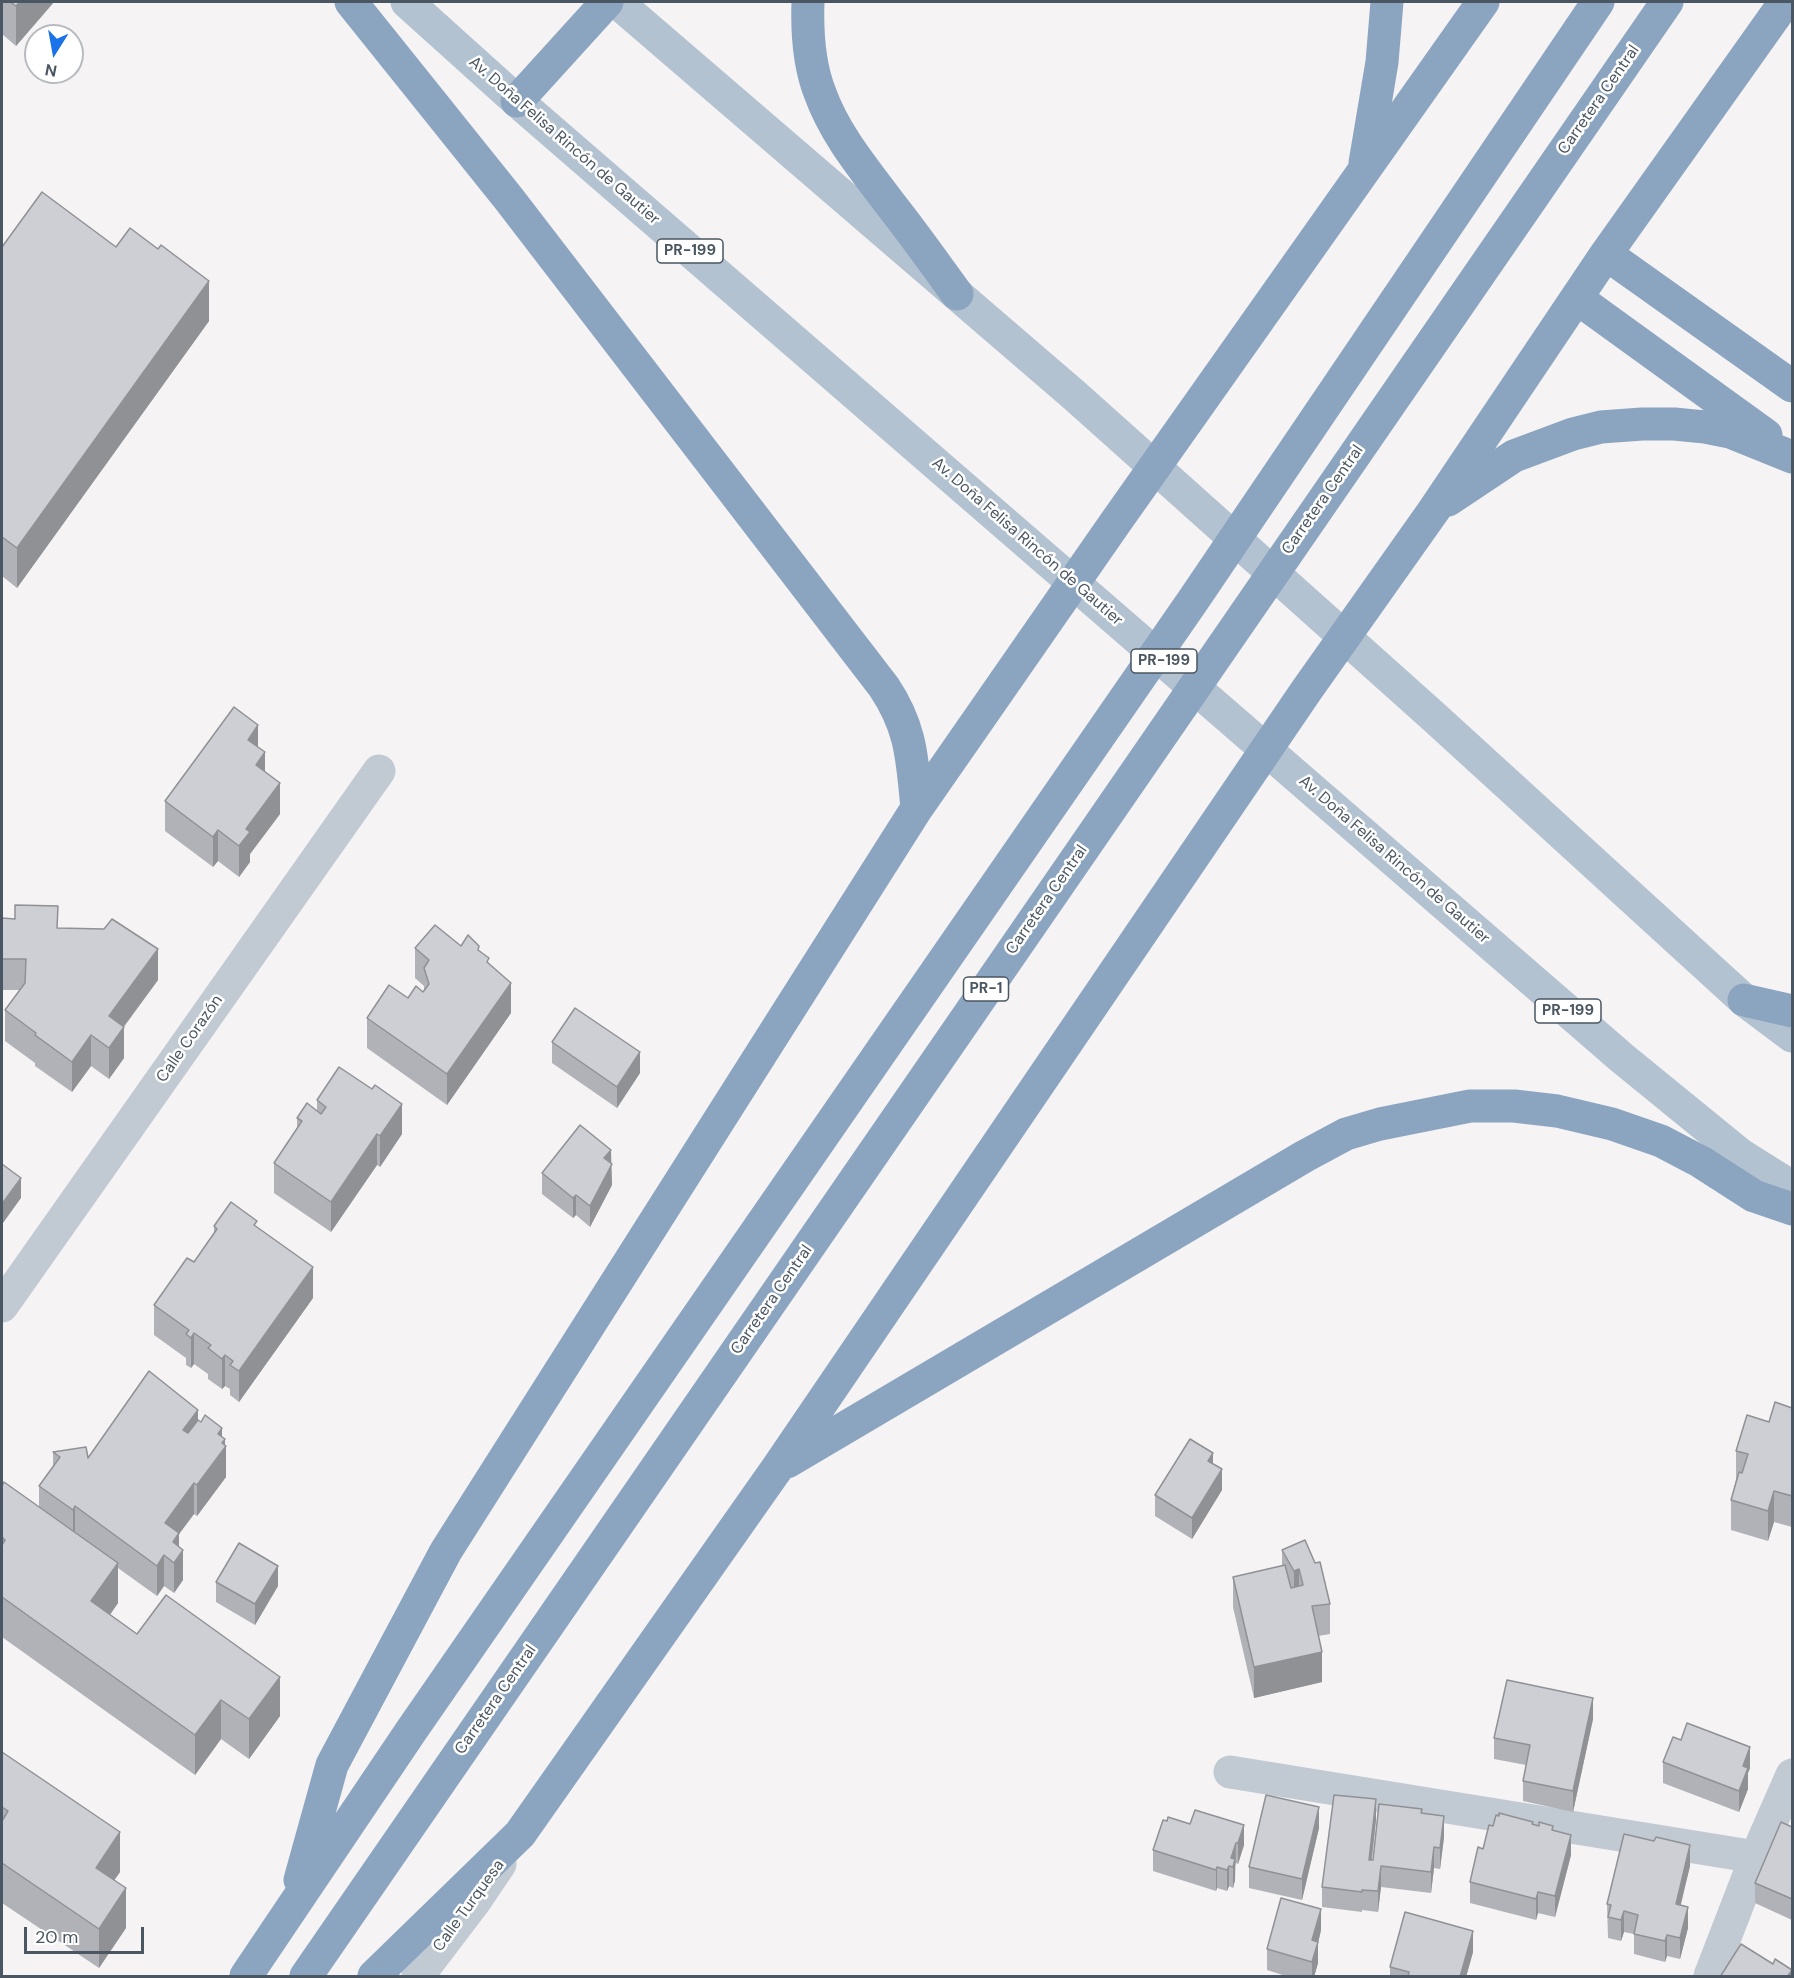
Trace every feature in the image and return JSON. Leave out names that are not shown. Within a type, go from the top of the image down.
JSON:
[{"type":"highway","points":[[351,2],[509,199],[884,687],[903,720],[917,808]]},
{"type":"highway","points":[[517,101],[607,2]]},
{"type":"highway","points":[[808,2],[813,66],[819,91],[829,114],[869,177],[957,294]]},
{"type":"highway","points":[[1363,173],[1382,62],[1387,2]]},
{"type":"highway","points":[[292,1909],[332,1765],[446,1551],[917,808],[1483,2]]},
{"type":"highway","points":[[246,1977],[418,1721],[1188,609],[1598,2]]},
{"type":"highway","name":"Carretera Central","points":[[306,1977],[1667,2]]},
{"type":"highway","points":[[374,1977],[520,1834],[778,1467],[1306,691],[1434,510],[1578,299],[1606,254],[1785,2]]},
{"type":"highway","points":[[1606,254],[1792,386]]},
{"type":"highway","points":[[1578,299],[1792,455]]},
{"type":"highway","points":[[1434,510],[1514,456],[1573,434],[1601,427],[1653,424],[1705,427],[1730,432],[1792,455]]},
{"type":"highway","points":[[1744,1000],[1792,1011]]},
{"type":"highway","points":[[778,1467],[1305,1156],[1346,1134],[1380,1124],[1470,1106],[1514,1106],[1557,1111],[1612,1124],[1661,1141],[1701,1162],[1754,1196],[1792,1209]]},
{"type":"main road","name":"Av. Doña Felisa Rincón de Gautier","points":[[407,2],[517,101],[1622,1058],[1740,1155],[1792,1188]]},
{"type":"main road","points":[[617,2],[1074,395],[1434,717],[1744,1000],[1792,1036]]},
{"type":"street","name":"Calle Corazón","points":[[2,1306],[379,771]]},
{"type":"street","points":[[1230,1772],[1756,1857]]},
{"type":"street","points":[[1710,1977],[1756,1857],[1792,1774]]},
{"type":"street","name":"Calle Turquesa","points":[[418,1977],[520,1834]]},
{"type":"building","points":[[42,192],[116,247],[130,228],[158,249],[161,245],[209,281],[17,548],[2,537],[2,247]]},
{"type":"building","points":[[234,707],[258,725],[248,740],[265,752],[256,765],[280,783],[246,829],[250,832],[239,846],[218,830],[213,837],[165,801]]},
{"type":"building","points":[[15,905],[58,906],[57,928],[104,929],[112,919],[158,949],[109,1016],[124,1027],[109,1048],[91,1035],[72,1062],[5,1010],[25,983],[26,959],[2,959],[2,918],[15,919]]},
{"type":"building","points":[[435,925],[461,946],[468,935],[479,946],[478,950],[489,958],[487,962],[511,983],[447,1074],[367,1018],[389,985],[408,998],[416,986],[423,992],[429,984],[424,968],[429,960],[415,948]]},
{"type":"building","points":[[575,1008],[640,1052],[617,1087],[552,1042]]},
{"type":"building","points":[[339,1067],[372,1089],[375,1085],[402,1104],[380,1136],[377,1134],[331,1202],[274,1163],[302,1121],[297,1118],[307,1103],[321,1114],[326,1107],[317,1100]]},
{"type":"building","points":[[580,1125],[611,1150],[604,1158],[612,1164],[590,1206],[576,1195],[573,1198],[542,1173]]},
{"type":"building","points":[[2,1164],[21,1178],[2,1204]]},
{"type":"building","points":[[231,1202],[257,1221],[254,1225],[313,1267],[239,1371],[230,1365],[233,1361],[225,1355],[222,1359],[208,1348],[211,1345],[194,1333],[191,1338],[186,1334],[189,1330],[154,1305],[187,1258],[194,1262],[217,1229],[214,1226]]},
{"type":"building","points":[[149,1371],[198,1410],[183,1430],[188,1433],[198,1420],[201,1422],[205,1415],[222,1428],[218,1434],[225,1439],[222,1443],[226,1446],[197,1485],[194,1483],[165,1523],[179,1533],[173,1542],[183,1550],[174,1563],[164,1555],[157,1566],[75,1506],[73,1510],[39,1486],[60,1457],[53,1452],[86,1447],[88,1458]]},
{"type":"building","points":[[1775,1402],[1792,1408],[1792,1496],[1774,1491],[1768,1511],[1731,1500],[1739,1472],[1742,1473],[1748,1454],[1736,1451],[1747,1415],[1769,1422]]},
{"type":"building","points":[[1190,1439],[1213,1453],[1208,1461],[1222,1469],[1192,1518],[1155,1495]]},
{"type":"building","points":[[4,1482],[118,1563],[91,1601],[137,1634],[166,1595],[280,1677],[249,1719],[221,1700],[195,1735],[2,1597],[2,1545],[5,1540],[2,1537],[2,1486]]},
{"type":"building","points":[[1305,1540],[1315,1563],[1320,1562],[1330,1604],[1312,1606],[1322,1652],[1254,1667],[1233,1577],[1285,1565],[1291,1588],[1303,1585],[1299,1569],[1294,1571],[1282,1550]]},
{"type":"building","points":[[239,1543],[278,1566],[255,1604],[216,1582]]},
{"type":"building","points":[[1507,1680],[1593,1698],[1573,1791],[1523,1781],[1530,1745],[1494,1738]]},
{"type":"building","points":[[1687,1723],[1750,1747],[1743,1766],[1748,1768],[1739,1791],[1663,1762],[1673,1737],[1681,1740]]},
{"type":"building","points":[[2,1752],[120,1832],[96,1868],[126,1888],[99,1929],[2,1863],[2,1821],[8,1811],[2,1807]]},
{"type":"building","points":[[1266,1795],[1319,1807],[1302,1879],[1249,1867]]},
{"type":"building","points":[[1334,1795],[1376,1799],[1369,1860],[1373,1860],[1379,1804],[1422,1809],[1421,1813],[1444,1816],[1440,1848],[1434,1847],[1431,1872],[1381,1866],[1378,1891],[1362,1890],[1362,1892],[1322,1887]]},
{"type":"building","points":[[1195,1810],[1244,1825],[1231,1858],[1235,1859],[1233,1867],[1229,1866],[1227,1870],[1217,1867],[1216,1870],[1153,1850],[1163,1820],[1167,1821],[1168,1817],[1190,1824]]},
{"type":"building","points":[[1499,1813],[1533,1822],[1532,1824],[1539,1826],[1539,1822],[1553,1826],[1552,1830],[1571,1835],[1555,1896],[1538,1892],[1536,1899],[1470,1882],[1478,1847],[1483,1849],[1489,1825],[1493,1826],[1496,1815],[1499,1816]]},
{"type":"building","points":[[1781,1822],[1792,1827],[1792,1899],[1755,1883]]},
{"type":"building","points":[[1624,1834],[1654,1841],[1656,1837],[1690,1845],[1676,1904],[1688,1907],[1680,1938],[1667,1935],[1665,1941],[1634,1934],[1638,1915],[1624,1911],[1621,1920],[1608,1917],[1611,1905],[1607,1904]]},
{"type":"building","points":[[1281,1898],[1321,1909],[1312,1940],[1318,1942],[1312,1962],[1267,1949]]},
{"type":"building","points":[[1405,1912],[1473,1931],[1460,1977],[1408,1977],[1409,1972],[1390,1967]]},
{"type":"building","points":[[1741,1944],[1773,1964],[1775,1959],[1792,1970],[1787,1977],[1720,1977]]}]
